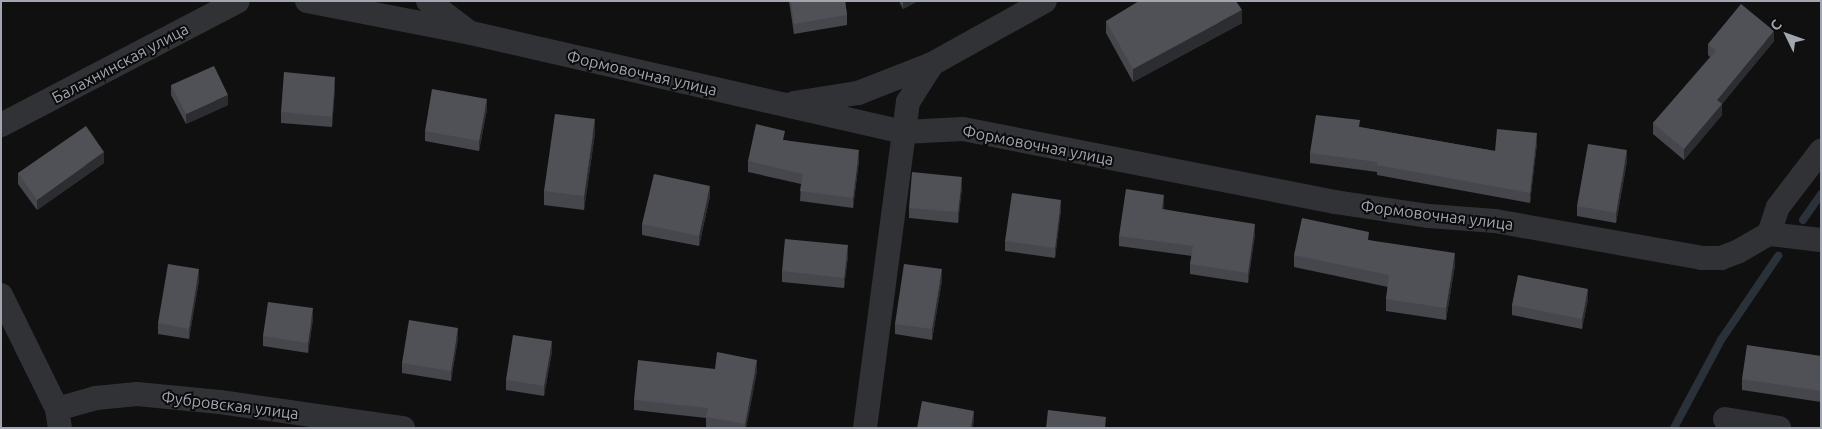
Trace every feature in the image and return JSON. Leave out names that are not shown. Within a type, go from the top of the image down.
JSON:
[{"type":"street","name":"Балахнинская улица","points":[[1,125],[238,1]]},
{"type":"street","name":"Формовочная улица","points":[[307,1],[471,33],[903,132],[963,129],[1335,202],[1429,216],[1495,222],[1702,258],[1730,254],[1769,234]]},
{"type":"street","points":[[428,1],[471,33]]},
{"type":"street","points":[[781,105],[858,93],[932,64],[1045,1]]},
{"type":"street","points":[[865,428],[908,102],[932,64]]},
{"type":"street","points":[[1821,151],[1778,207],[1769,234],[1821,240]]},
{"type":"street","points":[[1,295],[58,418]]},
{"type":"street","name":"Фубровская улица","points":[[58,418],[96,398],[136,394],[220,402],[403,428]]},
{"type":"street","points":[[1725,419],[1779,428]]},
{"type":"building","points":[[791,1],[845,1],[847,15],[794,24]]},
{"type":"building","points":[[1139,1],[1236,1],[1242,10],[1133,69],[1106,21]]},
{"type":"building","points":[[1741,4],[1774,31],[1717,100],[1722,104],[1684,149],[1653,123],[1716,51],[1708,44]]},
{"type":"building","points":[[214,66],[228,95],[186,114],[171,85]]},
{"type":"building","points":[[284,72],[335,77],[332,117],[281,112]]},
{"type":"building","points":[[432,89],[487,99],[479,141],[425,131]]},
{"type":"building","points":[[555,114],[595,119],[584,196],[544,191]]},
{"type":"building","points":[[1316,115],[1360,120],[1359,127],[1495,151],[1497,129],[1537,133],[1530,193],[1377,165],[1377,162],[1310,153]]},
{"type":"building","points":[[756,124],[785,131],[783,140],[859,150],[853,198],[800,191],[803,174],[748,161]]},
{"type":"building","points":[[86,126],[104,152],[37,200],[18,173]]},
{"type":"building","points":[[1588,144],[1627,150],[1616,213],[1577,206]]},
{"type":"building","points":[[912,172],[962,177],[958,212],[909,208]]},
{"type":"building","points":[[654,174],[710,186],[699,236],[642,224]]},
{"type":"building","points":[[1126,189],[1164,195],[1162,209],[1255,224],[1248,273],[1190,264],[1193,246],[1119,236]]},
{"type":"building","points":[[1012,193],[1061,200],[1055,248],[1005,241]]},
{"type":"building","points":[[1302,218],[1369,232],[1368,240],[1455,253],[1446,308],[1386,299],[1389,275],[1294,255]]},
{"type":"building","points":[[785,239],[848,245],[844,278],[782,271]]},
{"type":"building","points":[[168,264],[199,269],[189,329],[158,323]]},
{"type":"building","points":[[904,264],[942,269],[932,329],[895,324]]},
{"type":"building","points":[[1518,275],[1588,289],[1582,319],[1512,305]]},
{"type":"building","points":[[268,302],[313,308],[308,343],[263,336]]},
{"type":"building","points":[[409,320],[458,328],[451,371],[402,363]]},
{"type":"building","points":[[513,335],[552,341],[544,386],[506,380]]},
{"type":"building","points":[[1747,345],[1821,356],[1821,391],[1742,379]]},
{"type":"building","points":[[717,352],[757,360],[745,424],[706,417],[708,408],[634,400],[638,360],[715,369]]},
{"type":"building","points":[[922,401],[974,411],[971,428],[917,428]]},
{"type":"building","points":[[1048,410],[1106,417],[1105,428],[1046,428]]},
{"type":"waterway","points":[[1803,220],[1821,194]]},
{"type":"waterway","points":[[1674,428],[1721,340],[1778,256]]}]
